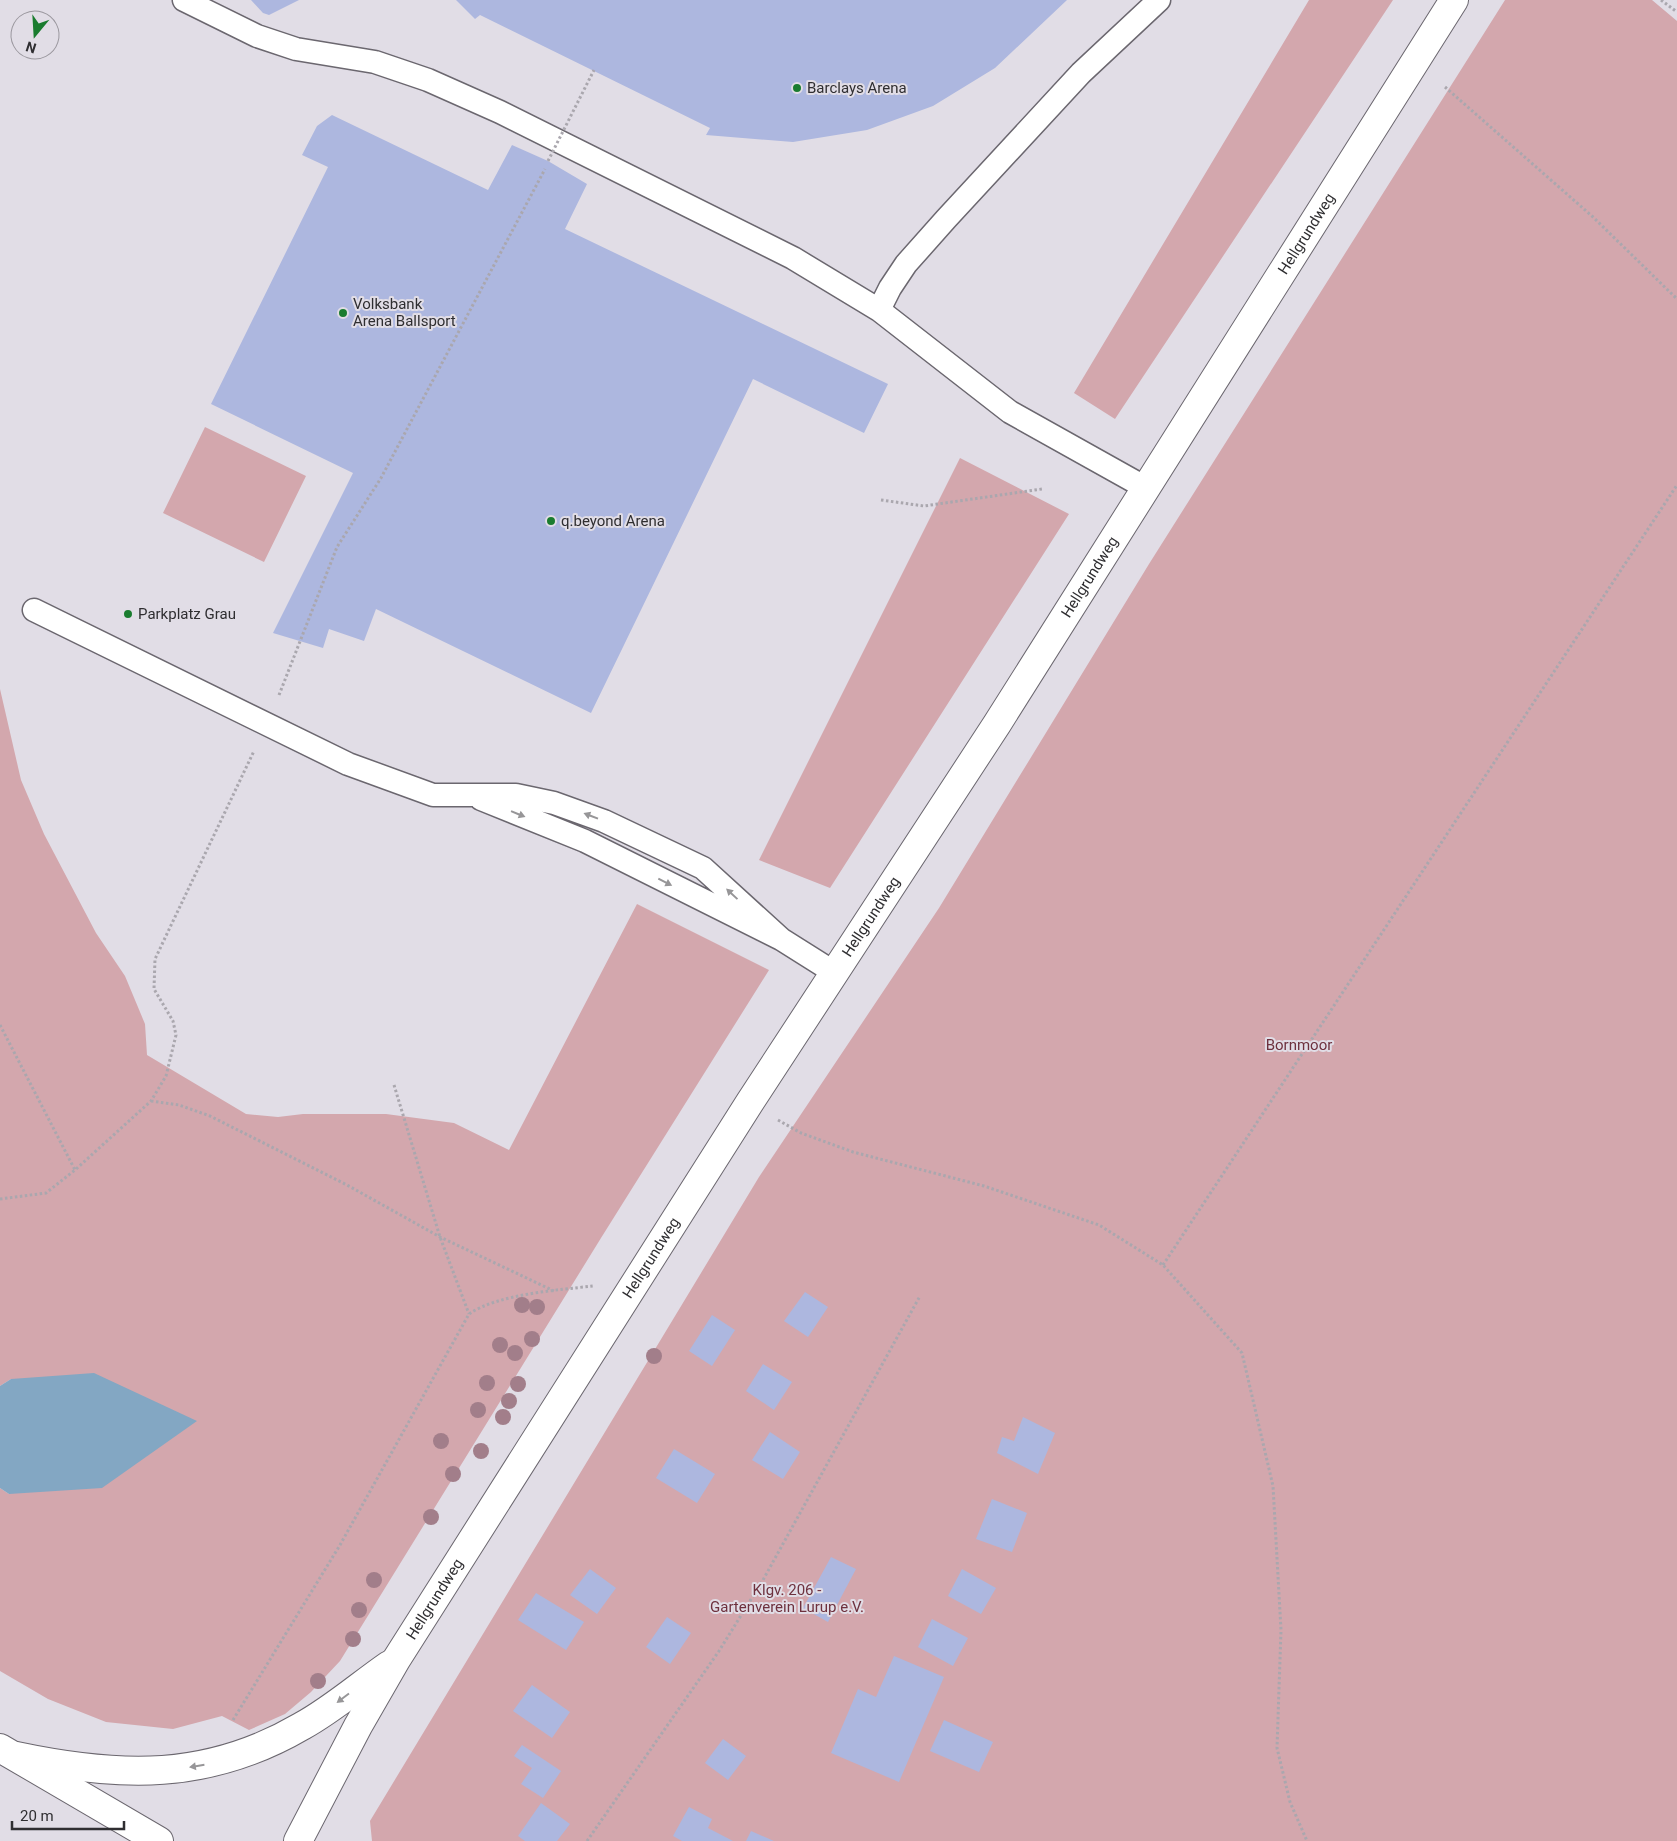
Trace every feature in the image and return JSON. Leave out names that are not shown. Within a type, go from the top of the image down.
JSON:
[{"type":"street","name":"Hellgrundweg","points":[[298,1841],[358,1726],[396,1660],[750,1102],[992,732],[1454,0]]},
{"type":"street","points":[[6,1751],[94,1769],[127,1771],[156,1770],[223,1761],[254,1751],[304,1726],[396,1660]]},
{"type":"street","points":[[6,1751],[160,1841]]},
{"type":"lane","points":[[184,0],[265,39],[296,49],[375,62],[428,80],[558,141],[793,258],[879,310],[1010,412],[1146,488]]},
{"type":"lane","points":[[879,310],[890,288],[906,264],[1081,73],[1159,0]]},
{"type":"lane","points":[[34,610],[348,764],[433,795],[516,795],[554,802],[604,821],[703,868],[780,939]]},
{"type":"lane","points":[[473,795],[584,841],[780,939],[835,973]]},
{"type":"path","points":[[1661,0],[1677,12]]},
{"type":"path","points":[[0,1199],[46,1193],[75,1170],[152,1101],[166,1076],[176,1035],[173,1021],[154,989],[155,959],[267,724],[294,661],[308,618],[337,547],[381,478],[594,70]]},
{"type":"path","points":[[1444,87],[1594,217],[1677,299]]},
{"type":"path","points":[[1163,1265],[1677,485]]},
{"type":"path","points":[[881,500],[924,506],[1042,489]]},
{"type":"path","points":[[0,1025],[75,1170]]},
{"type":"path","points":[[394,1085],[440,1237],[469,1314]]},
{"type":"path","points":[[152,1101],[179,1106],[210,1116],[347,1185],[440,1237],[555,1292]]},
{"type":"path","points":[[801,1133],[853,1152],[984,1186],[1099,1225],[1163,1265],[1242,1353],[1273,1486],[1281,1630],[1277,1748],[1290,1802],[1307,1841]]},
{"type":"path","points":[[227,1726],[246,1700],[340,1545],[469,1314],[480,1306],[498,1300],[577,1288]]},
{"type":"path","points":[[587,1841],[719,1652],[763,1580],[920,1296]]},
{"type":"green space","points":[[1309,0],[1393,0],[1115,419],[1074,393]]},
{"type":"green space","name":"Bornmoor","points":[[1505,0],[1652,0],[1677,21],[1677,1841],[372,1841],[370,1821],[759,1177],[939,908],[1149,564]]},
{"type":"green space","points":[[205,427],[306,476],[264,562],[163,513]]},
{"type":"green space","points":[[960,458],[1069,514],[830,888],[759,860]]},
{"type":"green space","points":[[0,689],[21,780],[44,834],[96,933],[125,976],[145,1024],[147,1055],[246,1114],[278,1117],[303,1114],[386,1114],[454,1123],[509,1150],[637,904],[769,970],[340,1661],[311,1692],[285,1714],[249,1730],[222,1716],[173,1729],[106,1722],[48,1699],[0,1671],[0,1488],[9,1494],[11,1379],[0,1386]]},
{"type":"water","points":[[94,1373],[197,1421],[102,1488],[9,1494],[0,1488],[0,1386],[11,1379]]},
{"type":"building","points":[[251,0],[299,0],[269,15],[263,13]]},
{"type":"building","name":"Barclays Arena","points":[[456,0],[1067,0],[995,68],[933,106],[867,130],[793,142],[706,135],[710,128],[480,15],[475,19]]},
{"type":"building","points":[[332,115],[488,190],[512,145],[548,161],[587,184],[565,229],[888,384],[864,433],[753,379],[591,713],[376,609],[364,641],[329,629],[323,648],[273,633],[353,473],[211,404],[328,167],[302,155],[317,126]]},
{"type":"building","points":[[805,1292],[828,1307],[808,1337],[784,1321]]},
{"type":"building","points":[[712,1315],[735,1330],[712,1366],[689,1351]]},
{"type":"building","points":[[763,1364],[792,1382],[774,1410],[746,1391]]},
{"type":"building","points":[[1023,1417],[1055,1433],[1038,1474],[997,1453],[1002,1437],[1014,1441]]},
{"type":"building","points":[[770,1432],[800,1452],[783,1479],[752,1460]]},
{"type":"building","points":[[674,1449],[715,1474],[697,1503],[656,1478]]},
{"type":"building","points":[[992,1499],[1027,1513],[1012,1552],[976,1539]]},
{"type":"building","points":[[831,1557],[856,1569],[828,1622],[803,1608]]},
{"type":"building","points":[[590,1569],[616,1588],[597,1614],[570,1595]]},
{"type":"building","points":[[962,1569],[996,1588],[981,1614],[948,1596]]},
{"type":"building","points":[[536,1593],[584,1622],[566,1650],[518,1620]]},
{"type":"building","points":[[667,1617],[691,1633],[670,1664],[646,1647]]},
{"type":"building","points":[[932,1619],[968,1638],[953,1666],[918,1647]]},
{"type":"building","points":[[894,1656],[944,1677],[899,1782],[831,1753],[858,1689],[876,1697]]},
{"type":"building","points":[[532,1685],[570,1712],[552,1738],[513,1711]]},
{"type":"building","points":[[944,1720],[993,1742],[979,1772],[930,1751]]},
{"type":"building","points":[[723,1739],[746,1756],[728,1780],[705,1763]]},
{"type":"building","points":[[522,1745],[561,1771],[543,1798],[521,1784],[532,1768],[514,1756]]},
{"type":"building","points":[[541,1803],[570,1824],[557,1841],[525,1841],[518,1836]]},
{"type":"building","points":[[689,1807],[712,1819],[708,1828],[733,1841],[682,1841],[673,1836]]},
{"type":"building","points":[[751,1831],[774,1841],[746,1841]]},
{"type":"place","name":"Barclays Arena","points":[[797,88]]},
{"type":"place","name":"Volksbank Arena Ballsport","points":[[343,313]]},
{"type":"place","name":"q.beyond Arena","points":[[551,521]]},
{"type":"place","name":"Parkplatz Grau","points":[[128,614]]},
{"type":"park label","name":"Klgv. 206 - Gartenverein Lurup e.V.","points":[[787,1598]]}]
